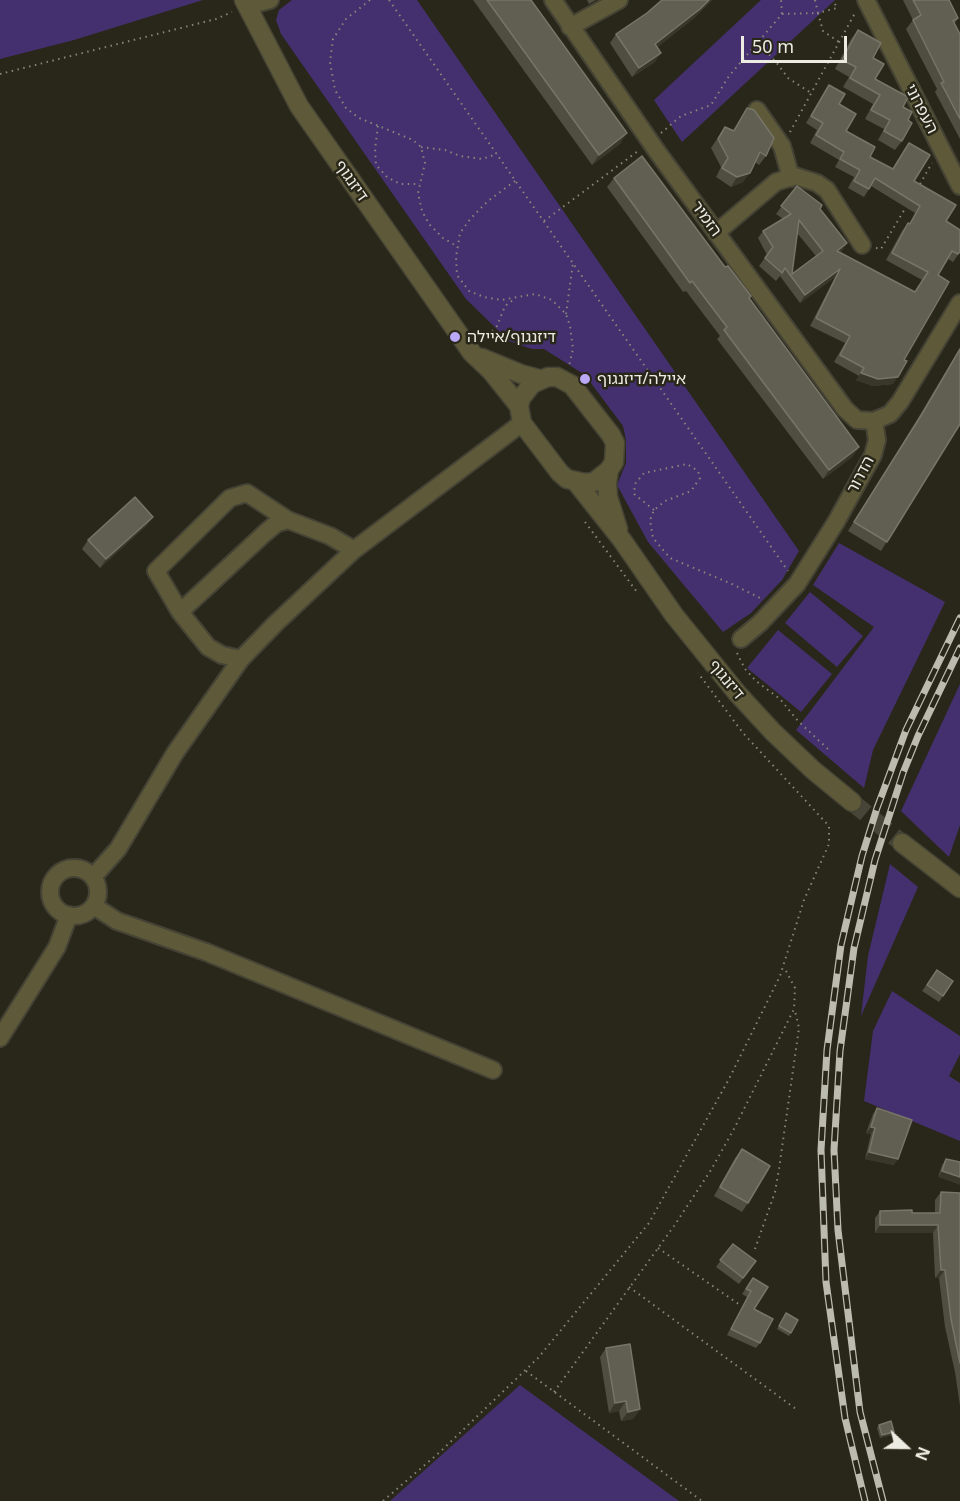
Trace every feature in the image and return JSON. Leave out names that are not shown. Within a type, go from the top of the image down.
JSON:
[{"type":"street","points":[[245,3],[270,0]]},
{"type":"street","name":"הזמיר","points":[[553,0],[650,142],[845,409],[857,420],[874,421]]},
{"type":"street","points":[[570,27],[619,0]]},
{"type":"street","name":"דיזנגוף","points":[[245,3],[299,106],[472,353],[491,371],[560,473],[576,482],[622,540],[674,615],[736,693],[789,747],[852,802]]},
{"type":"street","name":"העפרוני","points":[[861,5],[960,186]]},
{"type":"street","points":[[757,110],[782,146],[791,178]]},
{"type":"street","points":[[716,233],[776,182],[795,176],[817,183],[827,190],[862,245]]},
{"type":"street","points":[[874,421],[890,414],[900,402],[960,303]]},
{"type":"street","points":[[472,353],[521,374],[539,379]]},
{"type":"street","points":[[93,877],[118,849],[175,753],[241,659],[354,550],[521,415],[525,390],[539,379],[548,377],[565,380]]},
{"type":"street","name":"דיזנגוף","points":[[565,380],[572,385],[611,435],[615,453],[609,470],[608,497],[622,540]]},
{"type":"street","name":"הדרור","points":[[741,639],[796,584],[836,522],[873,455],[877,440],[874,421]]},
{"type":"street","points":[[576,482],[594,482],[609,470]]},
{"type":"street","points":[[241,659],[222,655],[208,647],[180,612],[156,571],[230,498],[247,493],[288,520],[330,536],[354,550]]},
{"type":"street","points":[[180,612],[265,533],[277,523],[288,520]]},
{"type":"street","points":[[902,843],[960,888]]},
{"type":"street","points":[[75,868],[88,872],[98,889],[94,906],[81,915],[63,913],[53,903],[51,890],[56,877],[61,872],[75,868]]},
{"type":"street","points":[[94,906],[117,921],[206,952],[493,1071]]},
{"type":"street","points":[[0,1038],[57,947],[69,915]]},
{"type":"path","points":[[370,0],[346,19],[333,39],[330,62],[335,90],[346,108],[359,118],[413,140],[421,147],[482,159],[497,154]]},
{"type":"path","points":[[388,0],[796,584]]},
{"type":"path","points":[[781,0],[782,14]]},
{"type":"path","points":[[815,0],[823,31],[839,42]]},
{"type":"path","points":[[544,221],[681,116],[711,105],[729,76],[782,14],[818,13],[837,8],[833,0]]},
{"type":"path","points":[[0,74],[216,19],[245,3]]},
{"type":"path","points":[[782,146],[861,5]]},
{"type":"path","points":[[757,41],[788,78],[811,93]]},
{"type":"path","points":[[378,126],[375,149],[376,165],[387,177],[400,184],[420,184]]},
{"type":"path","points":[[421,147],[425,163],[418,193],[422,211],[429,224],[443,238],[458,247]]},
{"type":"path","points":[[917,189],[941,149]]},
{"type":"path","points":[[516,181],[488,201],[460,233],[457,275],[469,291],[484,297],[501,300],[535,294],[552,300],[566,314]]},
{"type":"path","points":[[862,245],[881,249],[911,199]]},
{"type":"path","points":[[565,380],[573,350],[566,314],[573,263]]},
{"type":"path","points":[[472,353],[497,326],[505,306],[515,298]]},
{"type":"path","points":[[654,510],[634,494],[635,484],[644,473],[687,464],[698,471],[700,478],[698,484],[691,491],[665,501],[654,510],[650,520],[653,538],[670,558],[760,597],[774,608]]},
{"type":"path","points":[[741,639],[737,652],[745,669],[756,681],[780,699],[798,721],[829,750]]},
{"type":"path","points":[[383,1501],[441,1451],[538,1358],[649,1222],[729,1079],[784,965],[804,900],[829,844],[829,826]]},
{"type":"path","points":[[755,1249],[775,1192],[799,1028],[794,1009],[795,988],[784,965]]},
{"type":"path","points":[[554,1392],[711,1170],[794,1009]]},
{"type":"path","points":[[658,1248],[740,1305]]},
{"type":"path","points":[[630,1287],[796,1408]]},
{"type":"path","points":[[525,1370],[702,1501]]},
{"type":"shaded area","points":[[0,0],[203,0],[74,40],[0,59]]},
{"type":"shaded area","points":[[292,0],[417,0],[799,551],[782,580],[751,613],[723,632],[648,542],[617,485],[626,463],[626,440],[623,426],[585,375],[544,349],[532,349],[509,341],[466,299],[281,34],[276,20],[279,10]]},
{"type":"shaded area","points":[[761,0],[835,0],[682,142],[654,100]]},
{"type":"shaded area","points":[[839,543],[945,602],[873,750],[864,788],[796,730],[874,627],[813,585]]},
{"type":"shaded area","points":[[810,592],[863,636],[837,667],[785,623]]},
{"type":"shaded area","points":[[778,630],[832,674],[801,712],[747,668]]},
{"type":"shaded area","points":[[960,684],[960,825],[949,857],[901,811]]},
{"type":"shaded area","points":[[890,864],[918,887],[861,1016],[868,956]]},
{"type":"shaded area","points":[[892,991],[960,1036],[960,1054],[949,1076],[960,1083],[960,1141],[864,1101],[873,1031]]},
{"type":"shaded area","points":[[520,1385],[679,1501],[390,1501]]},
{"type":"building","points":[[487,0],[531,0],[627,133],[599,155]]},
{"type":"building","points":[[662,0],[709,0],[655,44],[661,53],[639,68],[616,34]]},
{"type":"building","points":[[913,0],[949,0],[958,18],[953,21],[960,34],[960,119],[913,20],[921,15]]},
{"type":"building","points":[[858,30],[881,43],[873,58],[884,64],[875,79],[908,97],[903,107],[912,112],[908,120],[912,123],[902,141],[884,131],[890,120],[871,110],[880,95],[850,78],[856,67],[842,60]]},
{"type":"building","points":[[829,85],[845,94],[839,104],[856,114],[846,131],[875,147],[870,157],[893,169],[909,143],[930,155],[914,181],[956,205],[946,221],[960,230],[960,252],[958,254],[952,251],[938,275],[949,282],[904,360],[907,361],[898,377],[878,379],[861,373],[864,368],[840,355],[850,336],[816,318],[840,269],[805,295],[785,268],[782,273],[765,258],[773,247],[763,231],[791,214],[781,206],[797,186],[822,205],[820,209],[847,243],[837,251],[915,292],[928,272],[892,253],[920,206],[875,178],[869,189],[854,181],[860,170],[840,159],[844,152],[816,135],[823,123],[811,116]],"holes":[[[799,220],[823,251],[792,274]]]},
{"type":"building","points":[[747,108],[754,110],[774,138],[766,156],[760,152],[750,173],[737,177],[722,168],[728,158],[718,139],[725,127],[734,131]]},
{"type":"building","points":[[642,156],[725,267],[728,266],[751,296],[749,298],[859,447],[829,470],[724,330],[727,327],[692,281],[690,283],[614,178]]},
{"type":"building","points":[[960,349],[960,424],[887,542],[854,522]]},
{"type":"building","points":[[135,497],[153,517],[106,559],[88,540]]},
{"type":"building","points":[[937,970],[953,981],[943,996],[927,985]]},
{"type":"building","points":[[877,1108],[912,1120],[898,1159],[869,1152],[875,1128],[871,1127]]},
{"type":"building","points":[[742,1149],[770,1166],[748,1203],[720,1187]]},
{"type":"building","points":[[946,1159],[960,1162],[960,1177],[942,1171]]},
{"type":"building","points":[[941,1192],[960,1193],[960,1363],[951,1319],[945,1270],[941,1270],[938,1225],[880,1225],[880,1211],[912,1210],[912,1213],[940,1213]]},
{"type":"building","points":[[733,1244],[756,1261],[743,1278],[720,1260]]},
{"type":"building","points":[[753,1278],[768,1287],[754,1309],[773,1319],[760,1343],[731,1329],[751,1291],[746,1289]]},
{"type":"building","points":[[786,1313],[798,1320],[791,1333],[779,1326]]},
{"type":"building","points":[[630,1344],[640,1409],[628,1412],[626,1401],[615,1403],[606,1348]]},
{"type":"building","points":[[891,1421],[894,1432],[882,1435],[879,1425]]},
{"type":"tunnel","points":[[852,802],[902,843]]},
{"type":"railway","points":[[865,1501],[845,1418],[826,1282],[821,1150],[827,1050],[841,945],[862,856],[906,730],[960,618]]},
{"type":"railway","points":[[883,1501],[860,1412],[838,1230],[834,1150],[840,1051],[854,948],[875,860],[903,773],[960,648]]},
{"type":"place","name":"דיזנגוף/איילה","points":[[455,337]]},
{"type":"place","name":"איילה/דיזנגוף","points":[[585,379]]}]
